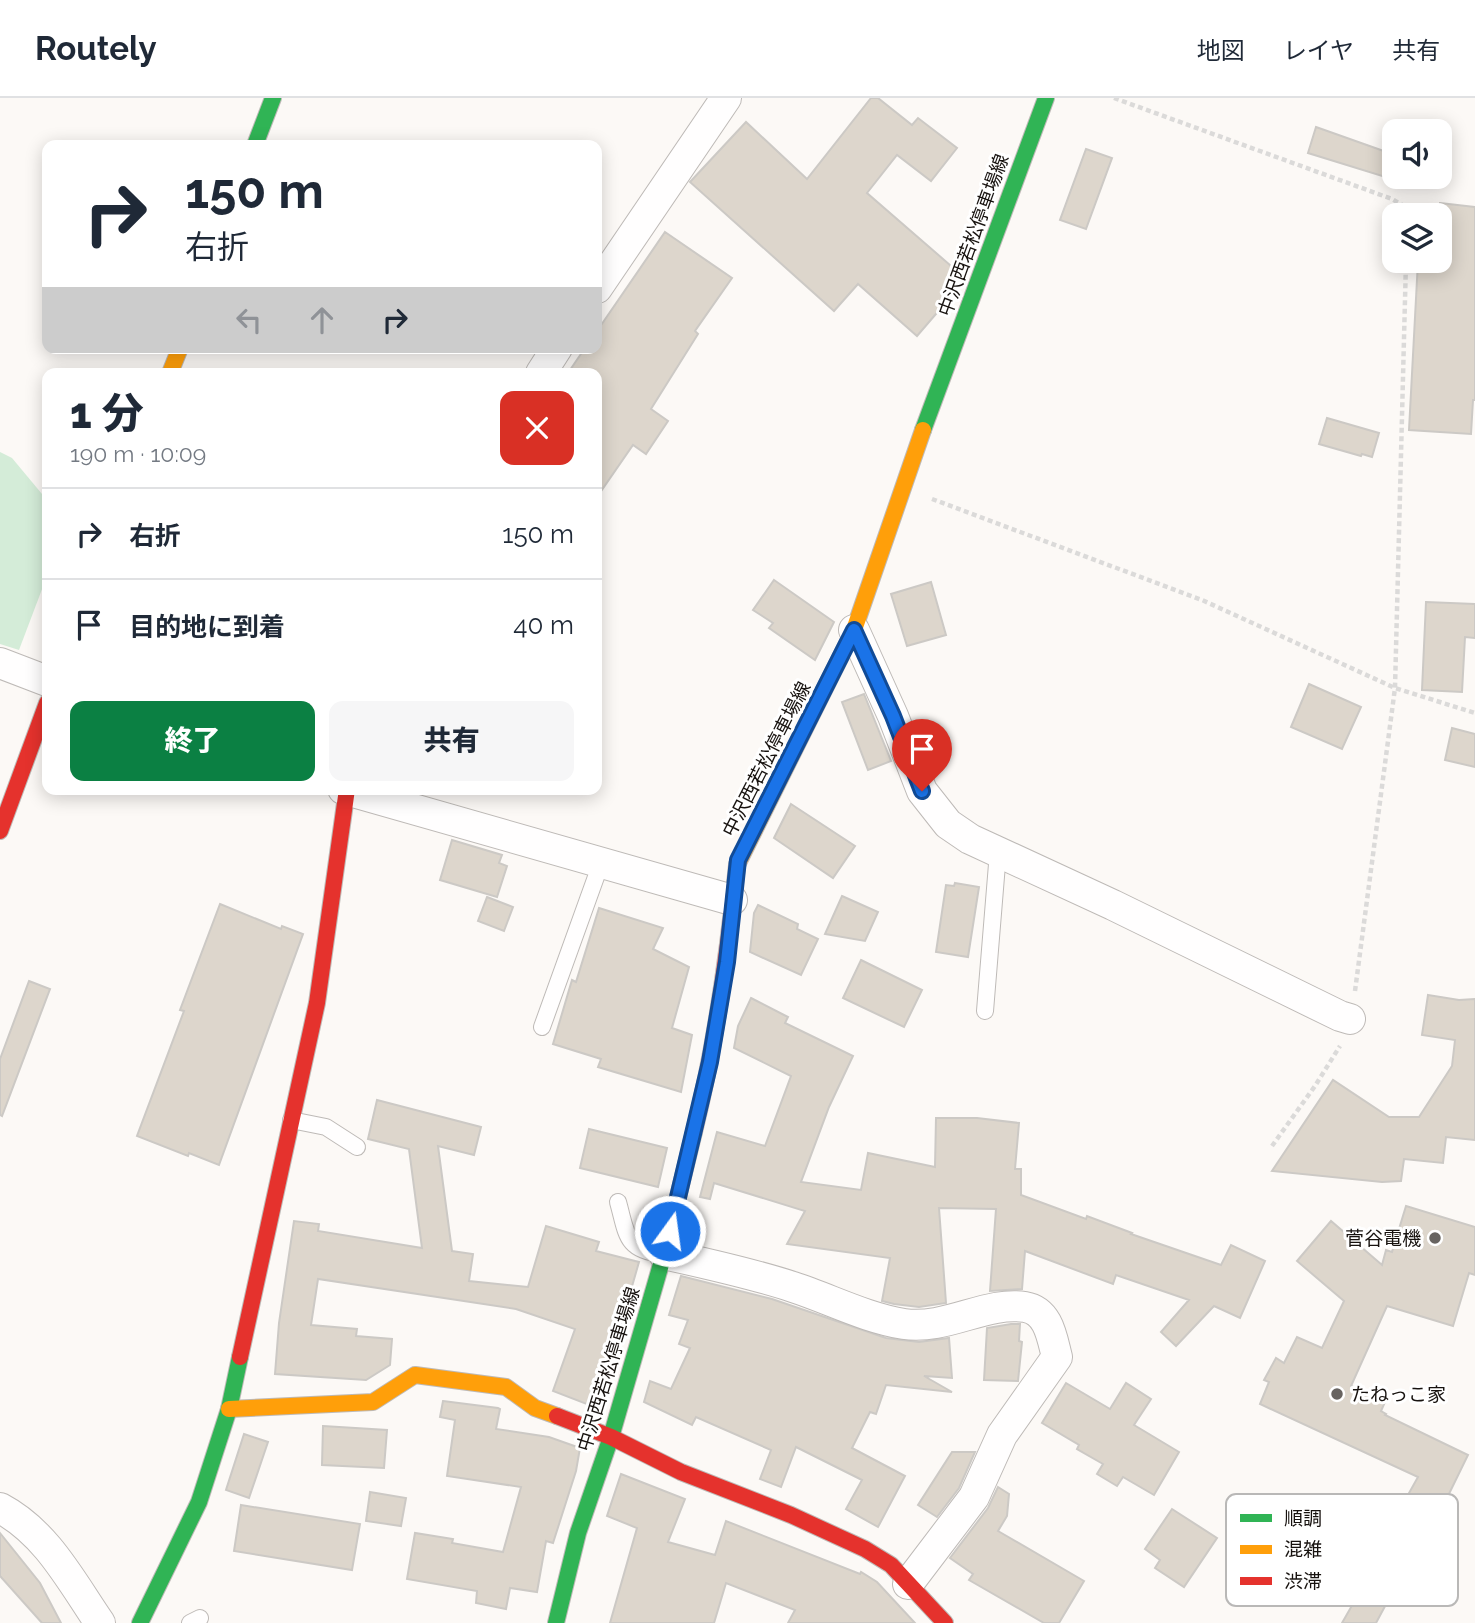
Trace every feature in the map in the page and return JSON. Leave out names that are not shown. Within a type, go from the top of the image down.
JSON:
[{"type":"street","points":[[257,140],[273,98]]},
{"type":"street","points":[[602,281],[726,98]]},
{"type":"street","name":"中沢西若松停車場線","points":[[556,1623],[579,1533],[611,1437],[664,1254],[705,1087],[727,962],[738,860],[854,630],[902,488],[1046,98]]},
{"type":"street","points":[[854,630],[893,716],[922,791],[948,824],[970,839],[1350,1019]]},
{"type":"street","points":[[0,663],[42,679]]},
{"type":"street","points":[[0,831],[42,717]]},
{"type":"street","points":[[140,1623],[199,1502],[229,1409],[317,1003],[345,795]]},
{"type":"street","points":[[363,795],[732,900]]},
{"type":"street","points":[[664,1254],[748,1273],[903,1324],[923,1325],[956,1320],[997,1308],[1026,1307],[1039,1313],[1049,1327],[1057,1357],[1002,1435],[974,1497],[908,1584]]},
{"type":"street","points":[[229,1409],[373,1402],[415,1376],[506,1387],[535,1408],[611,1437],[681,1472],[791,1515],[865,1549],[891,1566],[945,1623]]},
{"type":"street","points":[[0,1508],[18,1518],[45,1542],[100,1623]]},
{"type":"lane","points":[[985,1011],[998,852]]},
{"type":"lane","points":[[542,1027],[601,863]]},
{"type":"lane","points":[[291,1120],[326,1127],[356,1147]]},
{"type":"lane","points":[[618,1202],[630,1241],[645,1253],[664,1254]]},
{"type":"path","points":[[1114,98],[1399,203]]},
{"type":"path","points":[[1272,1146],[1337,1053],[1350,1019],[1395,688],[1406,273]]},
{"type":"path","points":[[902,488],[1202,600],[1395,688],[1475,713]]},
{"type":"green space","points":[[0,452],[12,458],[42,494],[42,589],[19,650],[0,644]]},
{"type":"building","points":[[871,98],[878,98],[912,125],[918,118],[957,148],[931,181],[897,155],[867,193],[958,272],[948,300],[917,336],[858,284],[834,311],[690,182],[746,122],[807,179]]},
{"type":"building","points":[[1316,127],[1382,150],[1382,176],[1308,153]]},
{"type":"building","points":[[1086,149],[1112,158],[1086,229],[1060,220]]},
{"type":"building","points":[[1452,204],[1475,207],[1475,400],[1471,434],[1409,430],[1417,273],[1452,273]]},
{"type":"building","points":[[665,232],[732,278],[695,331],[698,334],[651,409],[668,421],[646,454],[633,445],[602,490],[602,368],[571,368],[581,354],[602,354],[602,324]]},
{"type":"building","points":[[1327,418],[1379,433],[1372,457],[1319,444]]},
{"type":"building","points":[[774,580],[834,622],[815,660],[769,628],[773,623],[753,610]]},
{"type":"building","points":[[931,582],[946,635],[907,646],[891,594]]},
{"type":"building","points":[[1426,602],[1475,604],[1475,638],[1465,637],[1462,692],[1422,690]]},
{"type":"building","points":[[1309,684],[1361,707],[1342,749],[1291,727]]},
{"type":"building","points":[[864,694],[891,761],[868,770],[842,702]]},
{"type":"building","points":[[1452,728],[1475,734],[1475,767],[1445,760]]},
{"type":"building","points":[[791,804],[855,846],[833,878],[774,838]]},
{"type":"building","points":[[452,840],[502,855],[499,863],[507,866],[497,897],[440,880]]},
{"type":"building","points":[[955,883],[979,887],[968,957],[936,952],[946,885],[954,886]]},
{"type":"building","points":[[842,896],[878,912],[865,941],[825,934]]},
{"type":"building","points":[[487,897],[513,907],[504,931],[478,921]]},
{"type":"building","points":[[220,904],[281,929],[282,926],[303,934],[219,1165],[137,1136],[184,1011],[180,1010]]},
{"type":"building","points":[[758,905],[798,924],[797,929],[818,939],[801,975],[750,952],[754,913]]},
{"type":"building","points":[[599,908],[663,928],[653,949],[689,967],[672,1028],[692,1035],[681,1092],[598,1067],[601,1059],[553,1044],[572,980],[576,982]]},
{"type":"building","points":[[861,960],[922,990],[904,1027],[843,998]]},
{"type":"building","points":[[29,981],[50,989],[2,1116],[0,1059]]},
{"type":"building","points":[[1428,995],[1459,1000],[1475,999],[1475,1140],[1446,1137],[1443,1163],[1404,1159],[1401,1181],[1382,1182],[1272,1171],[1333,1080],[1389,1117],[1419,1117],[1452,1066],[1455,1040],[1422,1035]]},
{"type":"building","points":[[751,998],[788,1017],[785,1023],[853,1056],[829,1107],[801,1182],[861,1190],[868,1153],[935,1167],[936,1118],[977,1118],[1019,1123],[1015,1169],[1021,1169],[1021,1195],[1221,1265],[1231,1245],[1265,1261],[1240,1318],[1214,1306],[1176,1346],[1161,1332],[1189,1300],[1116,1275],[1113,1284],[1025,1251],[1022,1289],[990,1291],[996,1209],[939,1208],[946,1303],[919,1307],[894,1304],[882,1301],[890,1258],[787,1244],[805,1211],[714,1183],[710,1199],[700,1197],[717,1132],[765,1146],[791,1076],[734,1048],[738,1026]]},
{"type":"building","points":[[377,1100],[481,1127],[474,1155],[438,1146],[452,1251],[473,1254],[469,1281],[528,1287],[546,1226],[599,1242],[596,1251],[639,1262],[597,1408],[553,1391],[575,1329],[516,1309],[318,1279],[311,1325],[357,1329],[356,1336],[392,1339],[390,1365],[366,1380],[275,1374],[279,1323],[294,1221],[319,1224],[318,1231],[422,1248],[409,1149],[368,1139]]},
{"type":"building","points":[[589,1129],[667,1148],[658,1187],[580,1168]]},
{"type":"building","points":[[1406,1206],[1475,1227],[1475,1275],[1469,1273],[1453,1326],[1387,1306],[1351,1386],[1385,1402],[1381,1411],[1385,1415],[1468,1455],[1449,1494],[1408,1494],[1418,1477],[1260,1404],[1269,1382],[1264,1380],[1276,1358],[1284,1363],[1297,1337],[1322,1348],[1344,1301],[1297,1261],[1331,1221],[1382,1265],[1386,1250],[1392,1252]]},
{"type":"building","points":[[681,1276],[772,1299],[886,1338],[919,1342],[949,1338],[952,1378],[924,1376],[952,1392],[886,1385],[876,1414],[870,1412],[852,1448],[905,1476],[878,1527],[846,1509],[862,1480],[796,1447],[781,1487],[760,1479],[771,1450],[696,1417],[692,1425],[644,1402],[650,1381],[671,1389],[690,1348],[679,1344],[688,1320],[669,1315]]},
{"type":"building","points":[[1020,1324],[1019,1341],[1022,1342],[1018,1381],[984,1380],[987,1328]]},
{"type":"building","points":[[1066,1383],[1110,1409],[1126,1383],[1151,1399],[1134,1425],[1179,1452],[1154,1495],[1123,1477],[1117,1486],[1097,1474],[1103,1464],[1077,1449],[1079,1445],[1042,1423]]},
{"type":"building","points":[[443,1401],[498,1408],[496,1429],[549,1437],[580,1448],[576,1471],[553,1543],[546,1541],[537,1592],[510,1588],[506,1609],[476,1603],[477,1591],[407,1579],[415,1533],[453,1539],[452,1543],[503,1552],[521,1487],[447,1476],[455,1420],[440,1417]]},
{"type":"building","points":[[323,1426],[387,1430],[384,1468],[322,1465]]},
{"type":"building","points":[[244,1434],[268,1442],[249,1498],[226,1490]]},
{"type":"building","points":[[952,1452],[975,1452],[959,1488],[937,1517],[918,1505]]},
{"type":"building","points":[[621,1474],[685,1499],[668,1542],[715,1555],[726,1521],[860,1574],[861,1572],[877,1582],[915,1623],[788,1623],[795,1610],[726,1583],[714,1623],[610,1623],[637,1528],[607,1516]]},
{"type":"building","points":[[998,1487],[1009,1494],[1007,1516],[998,1531],[1084,1581],[1059,1623],[1044,1623],[969,1580],[973,1574],[950,1558],[988,1508]]},
{"type":"building","points":[[370,1492],[406,1498],[401,1526],[366,1521]]},
{"type":"building","points":[[241,1505],[360,1524],[352,1570],[234,1551]]},
{"type":"building","points":[[1172,1509],[1217,1538],[1184,1587],[1155,1568],[1160,1560],[1145,1549]]},
{"type":"building","points":[[0,1533],[40,1583],[61,1623],[42,1623],[0,1576]]},
{"type":"building","points":[[1352,1606],[1385,1606],[1376,1623],[1342,1623]]},
{"type":"traffic: fast","points":[[257,140],[273,98]]},
{"type":"traffic: fast","points":[[923,430],[1046,98]]},
{"type":"traffic: fast","points":[[556,1623],[578,1533],[611,1437],[664,1254],[694,1132]]},
{"type":"traffic: fast","points":[[140,1623],[199,1502],[229,1409],[240,1357]]},
{"type":"traffic: slow","points":[[172,368],[178,354]]},
{"type":"traffic: slow","points":[[737,865],[854,630],[923,430]]},
{"type":"traffic: slow","points":[[229,1409],[373,1402],[415,1375],[506,1387],[535,1408],[557,1416]]},
{"type":"traffic: jam","points":[[0,831],[42,717]]},
{"type":"traffic: jam","points":[[240,1357],[317,1003],[346,795]]},
{"type":"traffic: jam","points":[[694,1132],[720,999],[737,865]]},
{"type":"traffic: jam","points":[[557,1416],[611,1437],[681,1472],[791,1515],[865,1549],[891,1565],[945,1623]]},
{"type":"place","name":"菅谷電機","points":[[1435,1238]]},
{"type":"place","name":"たねっこ家","points":[[1337,1394]]},
{"type":"route","points":[[670,1231],[710,1062],[727,962],[738,860],[854,630],[893,716],[922,791]]}]
